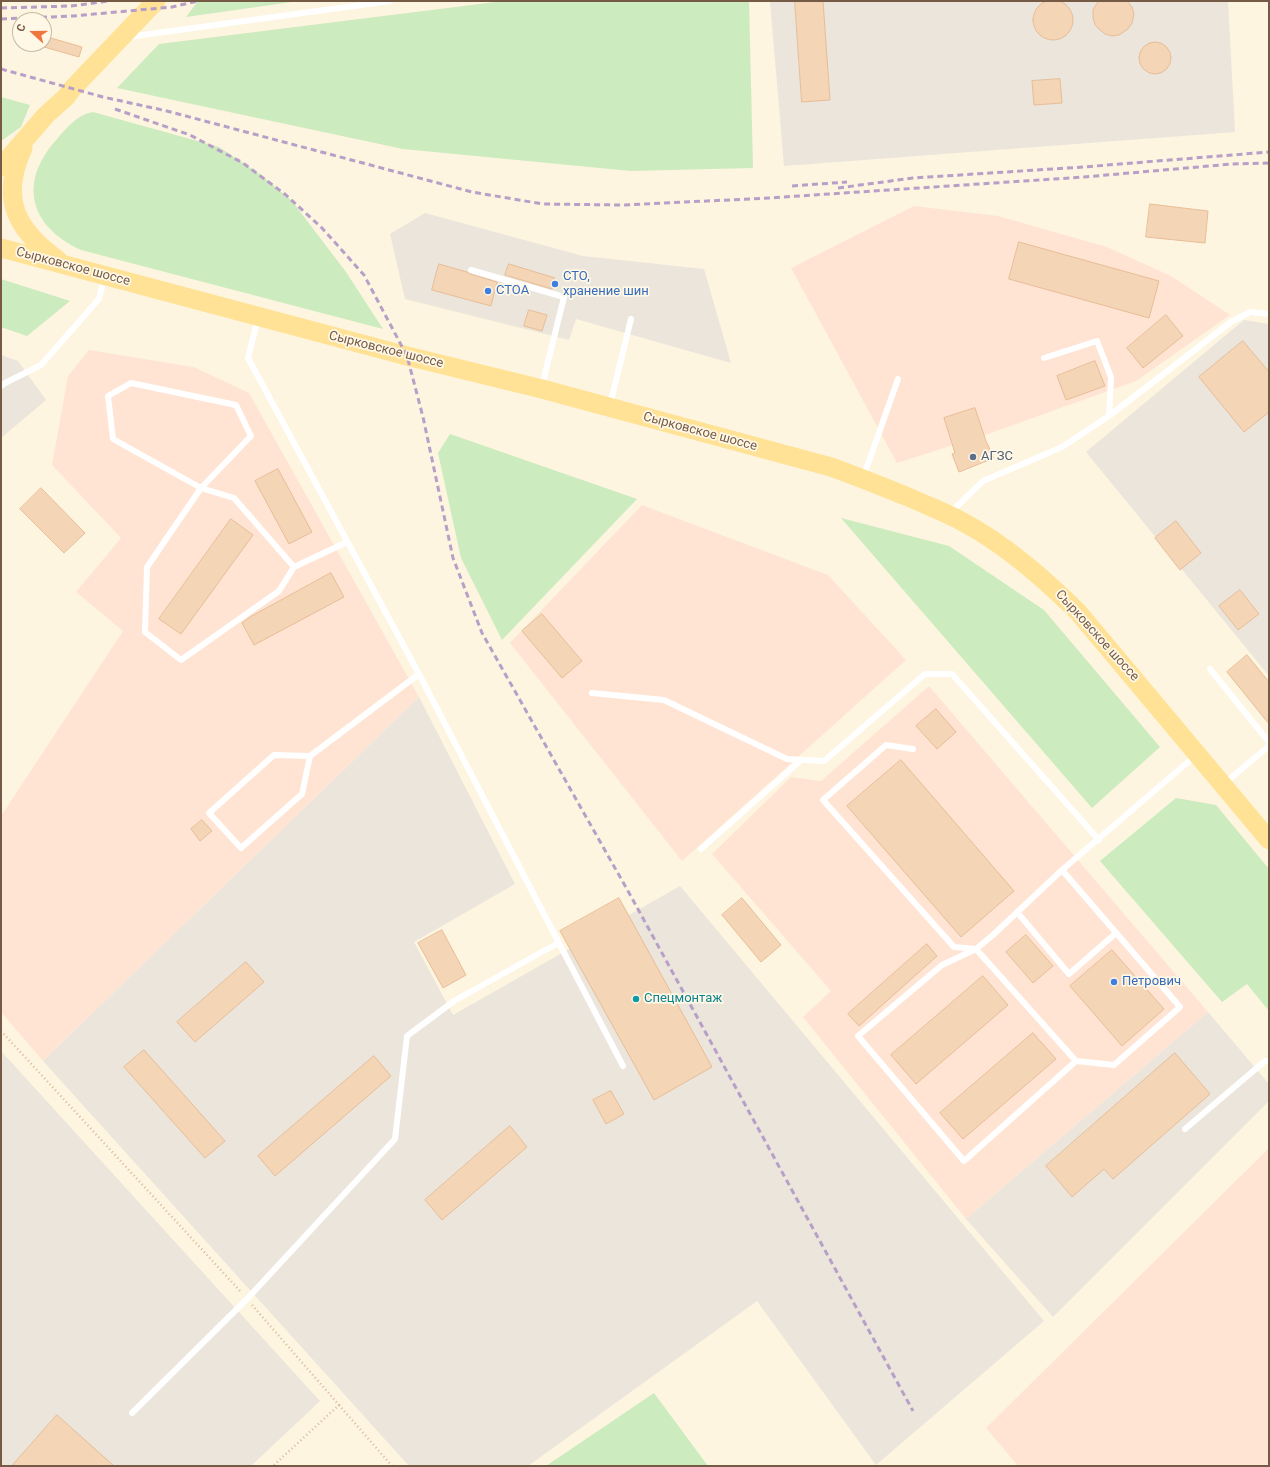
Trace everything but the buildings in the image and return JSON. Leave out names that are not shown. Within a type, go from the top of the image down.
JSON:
[{"type":"main road","points":[[1,167],[46,115],[66,97],[156,1]]},
{"type":"main road","points":[[1,148],[31,132]]},
{"type":"main road","points":[[31,132],[19,156],[13,178],[11,192],[13,207],[29,234],[44,249],[66,265]]},
{"type":"main road","name":"Сырковское шоссе","points":[[1,248],[259,317],[542,389],[831,467],[863,478],[948,514],[994,541],[1047,581],[1078,612],[1224,784],[1269,840]]},
{"type":"lane","points":[[120,38],[390,1]]},
{"type":"lane","points":[[471,270],[564,298],[542,389]]},
{"type":"lane","points":[[2,383],[41,365],[99,299],[105,276]]},
{"type":"lane","points":[[948,514],[983,482],[1062,447],[1109,416],[1230,322],[1250,312],[1269,314]]},
{"type":"lane","points":[[259,317],[248,358],[419,674],[623,1066]]},
{"type":"lane","points":[[610,408],[631,319]]},
{"type":"lane","points":[[1044,358],[1097,341],[1111,377],[1109,416]]},
{"type":"lane","points":[[863,478],[898,379]]},
{"type":"lane","points":[[294,567],[234,498],[201,488],[113,439],[108,396],[131,383],[236,405],[252,436],[201,488],[147,567],[145,632],[181,660],[279,591],[294,567],[347,542]]},
{"type":"lane","points":[[1210,669],[1269,742]]},
{"type":"lane","points":[[310,756],[302,794],[242,848],[209,813],[274,755],[310,756],[419,674]]},
{"type":"lane","points":[[592,693],[664,700],[787,759],[824,761],[925,674],[952,674],[1099,840]]},
{"type":"lane","points":[[913,749],[886,745],[823,800],[954,947],[976,949],[1076,1061],[1114,1065],[1180,1007],[1062,870]]},
{"type":"lane","points":[[1224,784],[1269,746]]},
{"type":"lane","points":[[1076,1061],[964,1161],[858,1036],[942,965],[976,949],[1062,870],[1198,754]]},
{"type":"lane","points":[[701,849],[801,760]]},
{"type":"lane","points":[[1017,912],[1069,974],[1116,933]]},
{"type":"lane","points":[[132,1413],[247,1299],[395,1139],[407,1036],[454,1001],[558,943]]},
{"type":"lane","points":[[1185,1129],[1265,1061],[1269,1061]]},
{"type":"path","points":[[1,1031],[247,1299],[392,1466]]},
{"type":"path","points":[[273,1466],[338,1405]]},
{"type":"shaded area","points":[[770,1],[1228,1],[1235,132],[784,166]]},
{"type":"shaded area","points":[[914,206],[998,216],[1107,247],[1171,276],[1230,315],[1136,381],[988,434],[897,463],[791,268]]},
{"type":"shaded area","name":"СТО, хранение шин","points":[[425,213],[583,256],[704,269],[731,363],[576,319],[569,340],[405,299],[390,234]]},
{"type":"shaded area","points":[[1244,320],[1269,324],[1269,676],[1086,452]]},
{"type":"shaded area","points":[[89,350],[194,367],[249,393],[419,697],[43,1061],[1,1012],[1,816],[123,631],[76,592],[121,538],[52,465],[68,376]]},
{"type":"shaded area","points":[[1,355],[18,361],[46,400],[1,438]]},
{"type":"shaded area","points":[[642,505],[828,575],[906,660],[682,861],[510,643]]},
{"type":"shaded area","points":[[929,686],[1208,1012],[966,1219],[803,1017],[831,991],[712,854],[791,777],[821,781]]},
{"type":"shaded area","points":[[419,697],[515,884],[414,942],[453,1015],[680,886],[1044,1321],[876,1465],[757,1301],[528,1466],[409,1466],[43,1061]]},
{"type":"shaded area","points":[[1208,1012],[1269,1084],[1269,1101],[1053,1317],[966,1219]]},
{"type":"shaded area","points":[[1,1051],[320,1401],[251,1466],[1,1466]]},
{"type":"shaded area","points":[[1269,1148],[1269,1466],[1018,1466],[986,1428]]},
{"type":"green space","points":[[198,1],[299,1],[186,17]]},
{"type":"green space","points":[[504,1],[749,1],[753,168],[631,171],[403,149],[117,88],[159,44]]},
{"type":"green space","points":[[1,97],[30,105],[21,127],[1,141]]},
{"type":"green space","points":[[93,112],[219,147],[261,175],[292,201],[346,272],[383,329],[81,250],[63,240],[50,229],[40,216],[35,202],[34,187],[37,171],[45,155],[65,130],[77,119]]},
{"type":"green space","points":[[1,279],[70,301],[27,336],[1,327]]},
{"type":"green space","points":[[450,434],[637,499],[502,640],[461,558],[438,453]]},
{"type":"green space","points":[[841,518],[949,546],[1044,610],[1160,747],[1092,808]]},
{"type":"green space","points":[[1176,798],[1216,805],[1269,869],[1269,1011],[1247,984],[1222,1002],[1100,861]]},
{"type":"green space","points":[[654,1393],[708,1466],[546,1466]]},
{"type":"railway","points":[[1,8],[71,6],[109,1]]},
{"type":"railway","points":[[1,19],[73,16],[172,7],[198,1]]},
{"type":"railway","points":[[1,69],[103,97],[167,111],[472,192],[543,204],[624,205],[769,198],[1084,177],[1232,164],[1269,163]]},
{"type":"railway","points":[[115,109],[190,135],[243,163],[286,195],[322,228],[364,275],[407,356],[423,417],[453,558],[482,633],[628,891],[913,1411]]},
{"type":"railway","points":[[838,188],[913,178],[1083,167],[1269,152]]},
{"type":"railway","points":[[792,186],[847,182]]},
{"type":"place","name":"СТО, хранение шин","points":[[555,284]]},
{"type":"place","name":"СТОА","points":[[488,291]]},
{"type":"place","name":"АГЗС","points":[[973,457]]},
{"type":"place","name":"Петрович","points":[[1114,982]]},
{"type":"place","name":"Спецмонтаж","points":[[636,999]]}]
